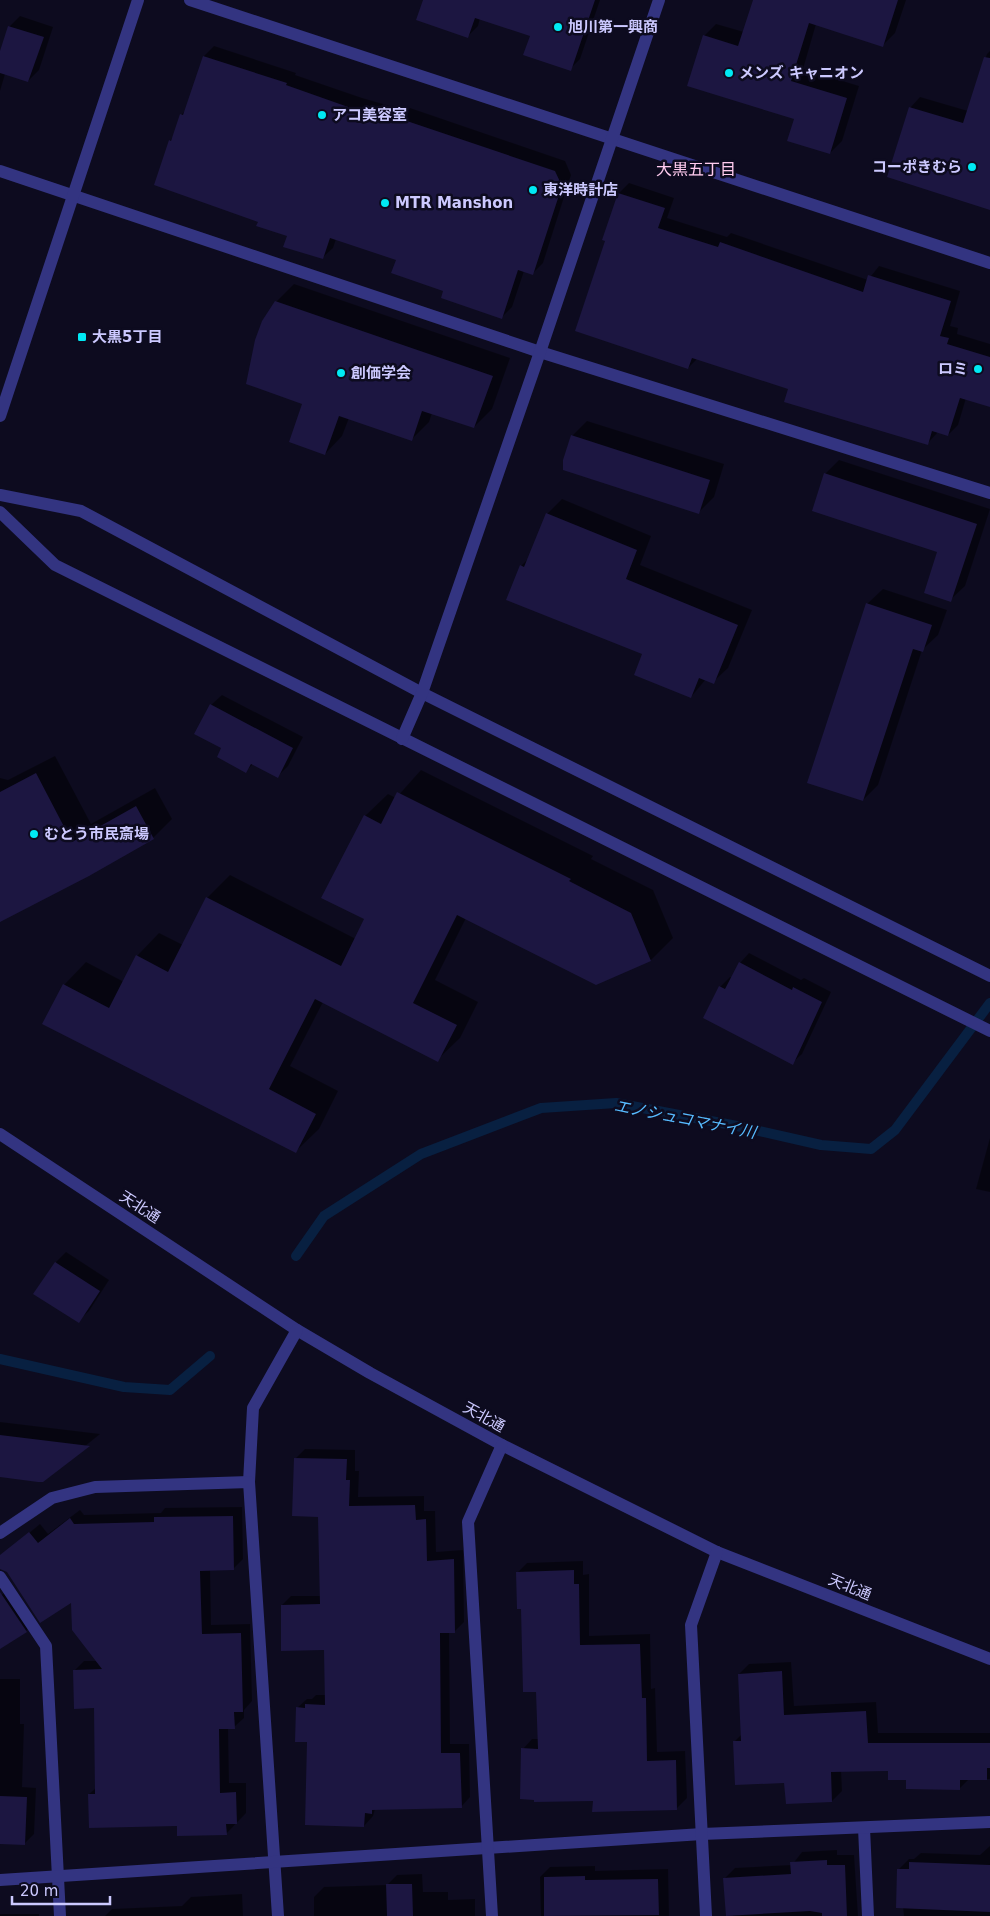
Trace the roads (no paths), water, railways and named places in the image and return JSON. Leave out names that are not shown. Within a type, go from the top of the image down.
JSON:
[{"type":"street","points":[[0,416],[138,0]]},
{"type":"street","points":[[190,0],[990,263]]},
{"type":"street","points":[[402,739],[422,692],[659,0]]},
{"type":"street","points":[[0,171],[540,352],[990,493]]},
{"type":"street","points":[[0,495],[81,511],[422,692],[990,976]]},
{"type":"street","points":[[0,512],[55,565],[990,1032]]},
{"type":"street","name":"天北通","points":[[0,1134],[297,1330],[370,1373],[502,1445],[717,1552],[990,1659]]},
{"type":"street","points":[[278,1916],[249,1482],[254,1408],[297,1330]]},
{"type":"street","points":[[492,1916],[468,1522],[502,1445]]},
{"type":"street","points":[[0,1533],[52,1498],[95,1487],[249,1482]]},
{"type":"street","points":[[706,1916],[691,1625],[717,1552]]},
{"type":"street","points":[[0,1577],[46,1646],[60,1916]]},
{"type":"street","points":[[0,1880],[702,1834],[990,1822]]},
{"type":"street","points":[[864,1828],[868,1916]]},
{"type":"waterway","name":"エノシュコマナイ川","points":[[296,1256],[324,1216],[421,1154],[541,1108],[616,1103],[737,1126],[821,1145],[871,1149],[895,1130],[990,1003]]},
{"type":"waterway","name":"エノシュコマナイ川","points":[[0,1359],[124,1387],[170,1390],[210,1356]]},
{"type":"place","name":"旭川第一興商","points":[[558,27]]},
{"type":"place","name":"メンズ キャニオン","points":[[729,73]]},
{"type":"place","name":"アコ美容室","points":[[322,115]]},
{"type":"place","name":"コーポきむら","points":[[972,167]]},
{"type":"place","name":"東洋時計店","points":[[533,190]]},
{"type":"place","name":"MTR Manshon","points":[[385,203]]},
{"type":"place","name":"大黒5丁目","points":[[82,337]]},
{"type":"place","name":"ロミ","points":[[978,369]]},
{"type":"place","name":"創価学会","points":[[341,373]]},
{"type":"place","name":"むとう市民斎場","points":[[34,834]]},
{"type":"district","name":"大黒五丁目","points":[[696,169]]}]
